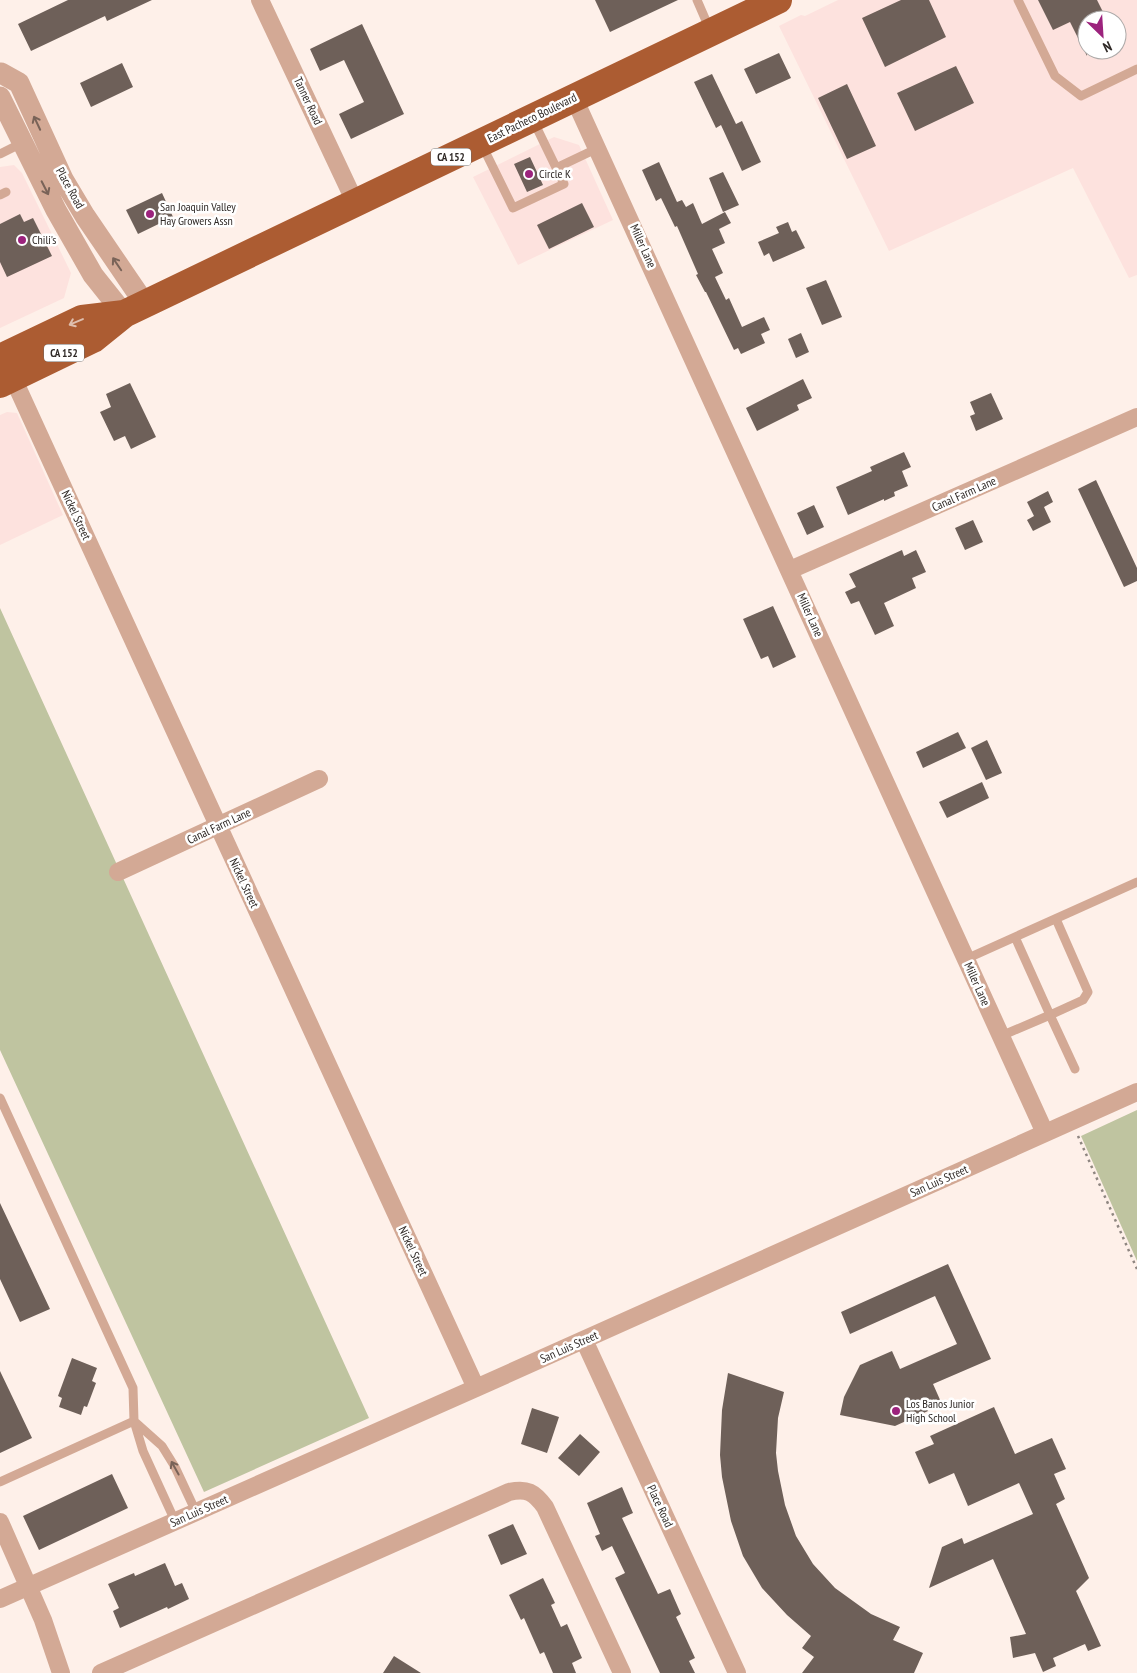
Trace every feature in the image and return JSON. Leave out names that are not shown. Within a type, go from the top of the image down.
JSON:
[{"type":"highway","name":"East Pacheco Boulevard","points":[[4,373],[82,319],[134,309],[774,1]]},
{"type":"street","name":"Tanner Road","points":[[260,0],[355,202]]},
{"type":"street","name":"Place Road","points":[[0,74],[19,82],[63,179],[85,216],[134,309]]},
{"type":"street","name":"Place Road","points":[[0,97],[56,210],[93,275],[134,309]]},
{"type":"street","name":"Miller Lane","points":[[574,98],[1045,1133]]},
{"type":"street","name":"Nickel Street","points":[[4,373],[218,826],[476,1388]]},
{"type":"street","name":"Canal Farm Lane","points":[[790,570],[1137,417]]},
{"type":"street","name":"Canal Farm Lane","points":[[118,872],[319,779]]},
{"type":"street","name":"San Luis Street","points":[[0,1599],[1137,1092]]},
{"type":"street","name":"Place Road","points":[[584,1340],[737,1673]]},
{"type":"street","points":[[102,1673],[509,1492],[520,1489],[529,1491],[545,1507],[622,1673]]},
{"type":"street","points":[[0,1522],[49,1634],[61,1673]]},
{"type":"lane","points":[[698,0],[711,32]]},
{"type":"lane","points":[[1018,0],[1055,76],[1081,96],[1137,69]]},
{"type":"lane","points":[[481,142],[513,208],[564,184],[532,118]]},
{"type":"lane","points":[[0,154],[22,143]]},
{"type":"lane","points":[[556,168],[598,148]]},
{"type":"lane","points":[[966,959],[1137,882]]},
{"type":"lane","points":[[1001,1036],[1083,1000],[1088,992],[1056,918]]},
{"type":"lane","points":[[1014,937],[1075,1069]]},
{"type":"lane","points":[[0,1098],[133,1388],[134,1421],[143,1451],[175,1521]]},
{"type":"lane","points":[[0,1482],[134,1421]]},
{"type":"lane","points":[[134,1421],[162,1446],[175,1467],[196,1512]]},
{"type":"path","points":[[1071,1121],[1137,1269]]},
{"type":"shaded area","points":[[838,0],[1137,0],[1137,275],[1129,278],[1073,168],[889,251],[779,26],[801,15],[805,16]]},
{"type":"shaded area","points":[[554,137],[579,145],[613,220],[518,265],[473,177]]},
{"type":"shaded area","points":[[14,165],[22,173],[71,273],[64,298],[0,328],[0,167]]},
{"type":"shaded area","points":[[7,412],[17,413],[63,515],[0,545],[0,415]]},
{"type":"green space","points":[[0,608],[369,1418],[204,1492],[0,1050]]},
{"type":"green space","points":[[1137,1110],[1137,1261],[1081,1136]]},
{"type":"building","points":[[68,0],[152,0],[107,21],[105,16],[31,51],[18,24]]},
{"type":"building","points":[[595,0],[678,0],[610,32]]},
{"type":"building","points":[[901,0],[929,0],[946,37],[885,67],[862,18]]},
{"type":"building","points":[[1038,0],[1097,0],[1102,10],[1077,10],[1077,36],[1070,22],[1053,30]]},
{"type":"building","points":[[362,24],[404,114],[351,139],[339,114],[364,102],[344,60],[320,71],[310,49]]},
{"type":"building","points":[[779,53],[791,78],[756,94],[744,69]]},
{"type":"building","points":[[122,63],[133,87],[91,107],[80,83]]},
{"type":"building","points":[[956,66],[974,103],[915,131],[897,93]]},
{"type":"building","points":[[712,74],[736,124],[742,121],[761,162],[742,171],[721,125],[716,128],[694,82]]},
{"type":"building","points":[[847,84],[876,146],[847,159],[818,98]]},
{"type":"building","points":[[530,157],[543,185],[527,192],[514,164]]},
{"type":"building","points":[[659,162],[677,202],[682,200],[686,207],[693,203],[702,224],[725,212],[731,223],[719,229],[725,243],[712,249],[723,273],[715,277],[726,300],[729,298],[742,327],[764,317],[770,330],[761,334],[765,343],[741,354],[738,348],[734,350],[696,275],[698,274],[677,226],[675,227],[661,198],[656,201],[642,170]]},
{"type":"building","points":[[723,172],[739,205],[723,212],[709,178]]},
{"type":"building","name":"San Joaquin Valley Hay Growers Assn","points":[[162,193],[173,217],[138,234],[126,210]]},
{"type":"building","points":[[582,203],[594,227],[549,249],[537,225]]},
{"type":"building","name":"Chili's","points":[[20,214],[24,222],[33,218],[52,256],[7,277],[0,262],[0,224]]},
{"type":"building","points":[[788,222],[792,232],[796,230],[805,248],[773,262],[769,253],[764,256],[758,242],[779,233],[776,227]]},
{"type":"building","points":[[826,280],[842,317],[822,325],[806,288]]},
{"type":"building","points":[[801,333],[809,352],[796,358],[788,339]]},
{"type":"building","points":[[803,379],[812,398],[797,405],[799,410],[757,431],[746,408]]},
{"type":"building","points":[[130,383],[156,437],[131,449],[125,436],[114,441],[100,412],[111,407],[106,394]]},
{"type":"building","points":[[991,393],[1003,419],[976,431],[970,416],[975,414],[970,402]]},
{"type":"building","points":[[904,452],[911,467],[902,471],[908,486],[894,492],[895,496],[848,515],[836,487],[872,471],[870,467]]},
{"type":"building","points":[[1096,480],[1137,568],[1137,581],[1124,587],[1078,489]]},
{"type":"building","points":[[1048,491],[1053,502],[1044,507],[1051,522],[1033,531],[1027,520],[1034,516],[1027,502]]},
{"type":"building","points":[[814,505],[824,527],[807,535],[797,513]]},
{"type":"building","points":[[973,520],[983,542],[965,550],[955,528]]},
{"type":"building","points":[[902,550],[904,556],[916,550],[926,572],[912,578],[916,588],[884,603],[894,626],[875,635],[859,601],[851,604],[845,592],[856,587],[849,574]]},
{"type":"building","points":[[773,606],[796,657],[773,668],[768,656],[761,659],[743,619]]},
{"type":"building","points":[[958,732],[966,748],[923,768],[916,752]]},
{"type":"building","points":[[987,740],[1002,773],[986,780],[971,748]]},
{"type":"building","points":[[982,782],[989,798],[947,818],[939,802]]},
{"type":"building","points":[[0,1203],[50,1309],[20,1322],[0,1279]]},
{"type":"building","points":[[948,1264],[991,1359],[933,1384],[941,1402],[926,1409],[928,1411],[895,1426],[840,1415],[844,1397],[860,1365],[892,1351],[900,1369],[957,1344],[935,1296],[850,1334],[841,1312]]},
{"type":"building","points":[[72,1358],[97,1368],[92,1381],[96,1383],[87,1407],[84,1406],[81,1415],[59,1407],[62,1398],[58,1396]]},
{"type":"building","points":[[0,1371],[32,1438],[0,1453]]},
{"type":"building","points":[[728,1373],[784,1392],[778,1418],[776,1453],[785,1505],[796,1536],[813,1564],[835,1588],[871,1614],[900,1627],[893,1640],[923,1653],[914,1673],[802,1673],[814,1657],[802,1648],[811,1636],[787,1615],[762,1588],[743,1556],[731,1521],[722,1477],[720,1455],[722,1410]]},
{"type":"building","points":[[994,1407],[1015,1454],[1052,1438],[1066,1469],[1054,1474],[1065,1499],[1056,1504],[1089,1578],[1076,1591],[1101,1646],[1088,1651],[1085,1644],[1053,1658],[1056,1666],[1043,1672],[1035,1653],[1013,1658],[1010,1637],[1026,1634],[993,1559],[929,1588],[942,1547],[962,1538],[964,1544],[1033,1514],[1019,1483],[968,1506],[954,1473],[929,1484],[915,1452],[934,1444],[930,1436]]},
{"type":"building","points":[[532,1408],[559,1417],[547,1453],[521,1444]]},
{"type":"building","points":[[580,1434],[600,1452],[579,1476],[558,1458]]},
{"type":"building","points":[[112,1474],[128,1508],[39,1550],[23,1516]]},
{"type":"building","points":[[622,1487],[633,1513],[622,1518],[658,1594],[670,1589],[681,1614],[676,1617],[695,1658],[689,1661],[695,1673],[660,1673],[615,1578],[625,1573],[612,1546],[602,1551],[595,1536],[600,1534],[587,1503]]},
{"type":"building","points":[[513,1524],[527,1554],[501,1565],[488,1535]]},
{"type":"building","points":[[165,1563],[175,1586],[182,1583],[189,1599],[120,1628],[113,1611],[119,1608],[108,1584],[134,1573],[135,1576]]},
{"type":"building","points":[[543,1578],[555,1603],[551,1605],[561,1627],[567,1624],[582,1658],[572,1663],[576,1673],[553,1673],[544,1652],[540,1654],[524,1618],[521,1620],[509,1595]]},
{"type":"building","points":[[394,1656],[421,1673],[383,1673]]},
{"type":"place","name":"Circle K","points":[[529,174]]},
{"type":"place","name":"San Joaquin Valley Hay Growers Assn","points":[[150,214]]},
{"type":"place","name":"Chili's","points":[[22,240]]},
{"type":"place","name":"Los Banos Junior High School","points":[[896,1411]]}]
